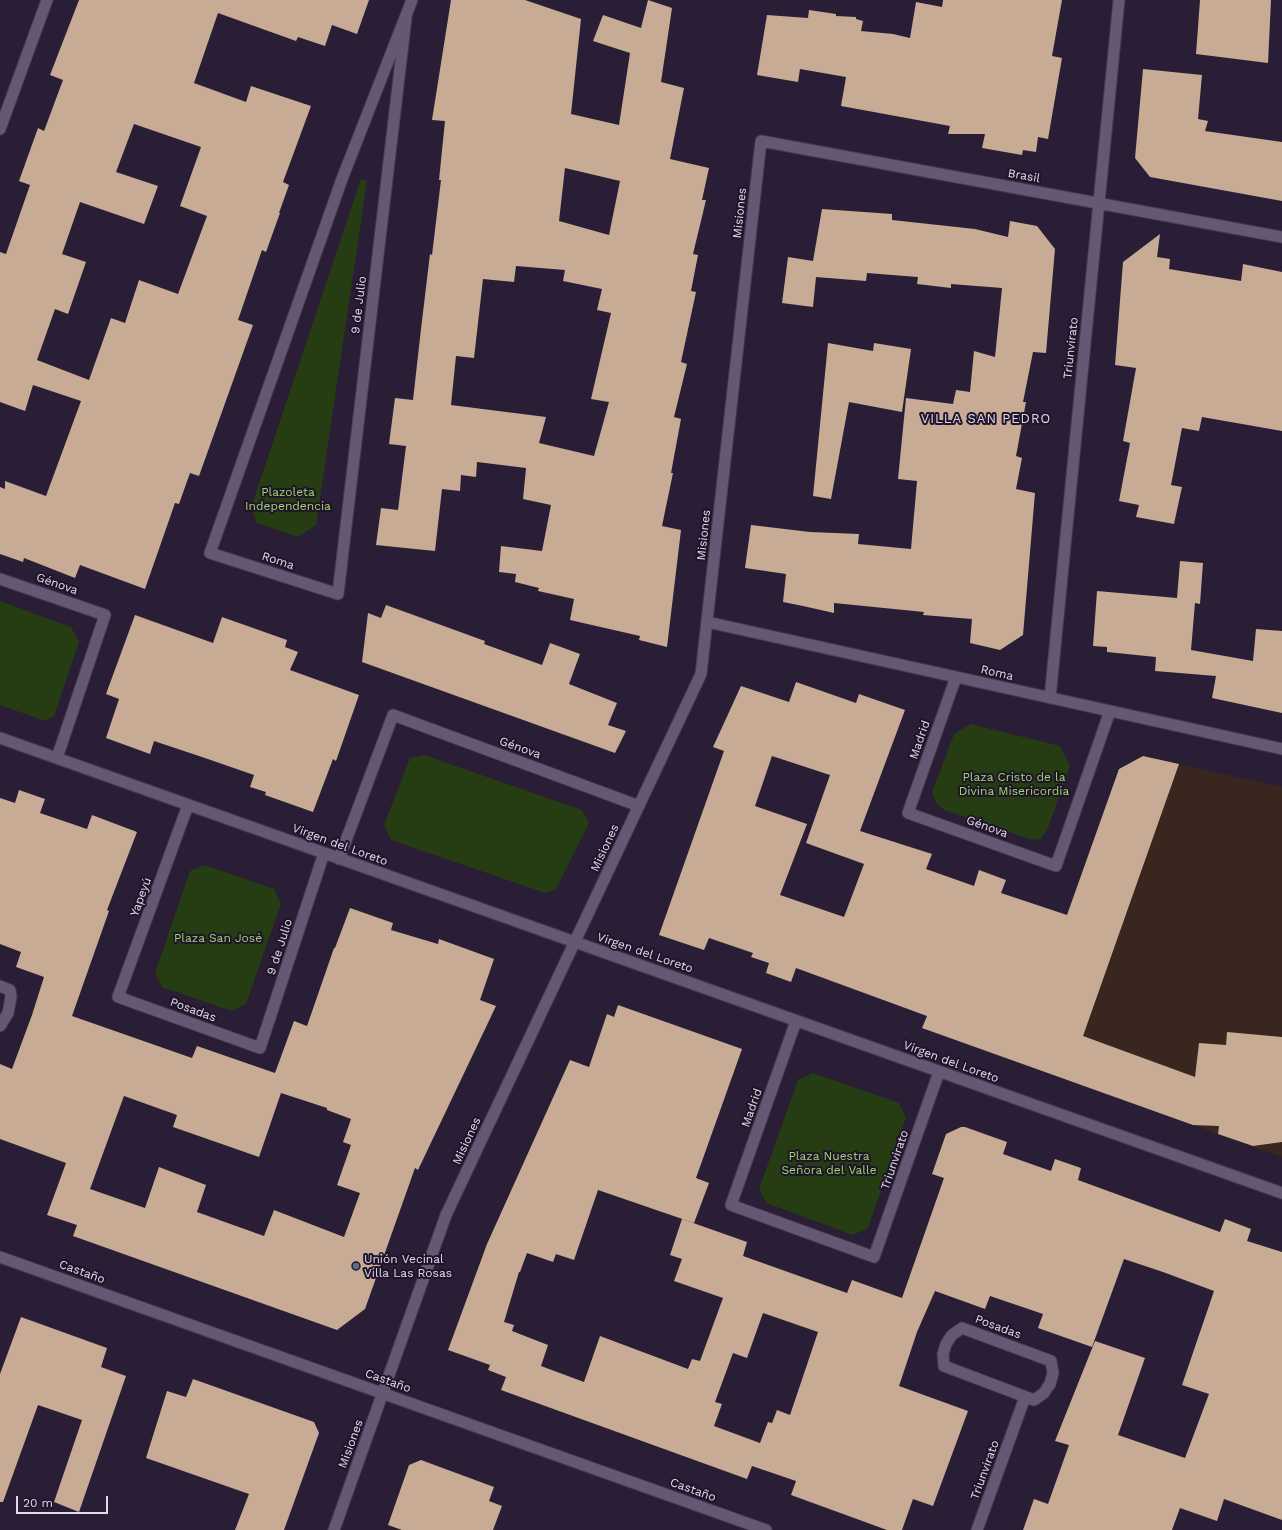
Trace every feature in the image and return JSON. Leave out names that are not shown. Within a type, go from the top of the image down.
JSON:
[{"type":"street","points":[[0,129],[47,0]]},
{"type":"street","name":"9 de Julio","points":[[210,553],[342,179],[412,0]]},
{"type":"street","name":"Triunvirato","points":[[1050,698],[1118,0]]},
{"type":"street","name":"9 de Julio","points":[[338,594],[406,18]]},
{"type":"street","name":"Brasil","points":[[761,141],[1282,237]]},
{"type":"street","name":"Misiones","points":[[334,1530],[446,1215],[702,674],[761,141]]},
{"type":"street","name":"Roma","points":[[210,553],[338,594]]},
{"type":"street","name":"Génova","points":[[0,578],[105,615],[57,758]]},
{"type":"street","name":"Roma","points":[[707,622],[1282,749]]},
{"type":"street","name":"Madrid","points":[[908,813],[956,677]]},
{"type":"street","name":"Génova","points":[[908,813],[1056,866],[1110,711]]},
{"type":"street","name":"Génova","points":[[339,859],[393,714],[639,806]]},
{"type":"street","name":"Virgen del Loreto","points":[[0,738],[1282,1193]]},
{"type":"street","name":"Yapeyú","points":[[118,997],[188,805]]},
{"type":"street","name":"9 de Julio","points":[[260,1048],[324,854]]},
{"type":"street","points":[[0,986],[10,990],[11,1003],[8,1013],[0,1026]]},
{"type":"street","name":"Posadas","points":[[118,997],[260,1048]]},
{"type":"street","name":"Madrid","points":[[796,1021],[731,1205],[874,1257]]},
{"type":"street","name":"Triunvirato","points":[[874,1257],[939,1072]]},
{"type":"street","name":"Castaño","points":[[0,1257],[766,1530]]},
{"type":"street","name":"Posadas","points":[[962,1328],[1051,1361],[1053,1373],[1050,1384],[1044,1393],[1034,1400],[1025,1397],[944,1366],[943,1354],[949,1339],[962,1328]]},
{"type":"street","name":"Triunvirato","points":[[977,1530],[1025,1397]]},
{"type":"shaded area","points":[[1143,756],[1282,787],[1282,1157],[1015,1061],[1119,769]]},
{"type":"green space","name":"Plazoleta Independencia","points":[[361,179],[367,181],[316,525],[298,537],[257,523],[251,507]]},
{"type":"green space","points":[[0,601],[71,627],[79,642],[54,716],[45,721],[0,705]]},
{"type":"green space","name":"Plaza Cristo de la Divina Misericordia","points":[[971,724],[1060,746],[1070,766],[1048,828],[1040,840],[1030,839],[944,810],[936,803],[932,792],[954,734]]},
{"type":"green space","points":[[424,755],[582,810],[589,823],[556,889],[545,893],[391,840],[384,825],[410,758]]},
{"type":"green space","name":"Plaza San José","points":[[205,865],[274,889],[281,904],[246,1004],[231,1011],[162,987],[155,973],[190,871]]},
{"type":"green space","name":"Plaza Nuestra Señora del Valle","points":[[813,1073],[899,1103],[906,1118],[868,1228],[853,1235],[766,1203],[759,1189],[798,1080]]},
{"type":"building","points":[[79,0],[369,0],[357,34],[332,25],[325,46],[298,37],[296,41],[218,13],[194,83],[246,102],[251,86],[311,106],[283,182],[289,185],[280,213],[266,252],[262,250],[238,320],[253,325],[199,476],[190,473],[179,504],[175,503],[145,589],[80,565],[75,578],[24,558],[23,562],[0,554],[0,487],[5,489],[5,481],[46,496],[81,401],[33,385],[25,411],[0,402],[0,252],[6,254],[30,185],[19,181],[38,128],[44,131],[63,80],[50,75]],"holes":[[[134,124],[201,147],[180,206],[207,216],[178,294],[139,280],[125,323],[111,318],[89,380],[37,360],[55,309],[68,314],[86,262],[62,254],[80,202],[144,224],[158,186],[116,172]]]},
{"type":"building","points":[[451,0],[525,0],[581,19],[571,114],[619,125],[630,53],[593,41],[603,15],[641,28],[648,0],[672,8],[661,82],[684,88],[670,159],[709,168],[702,200],[706,200],[693,254],[698,255],[691,291],[696,292],[681,362],[687,364],[674,417],[681,419],[671,473],[673,473],[662,526],[681,530],[667,647],[639,640],[640,636],[570,620],[574,599],[538,591],[539,588],[515,582],[516,574],[499,572],[501,546],[542,551],[551,505],[523,499],[526,468],[477,462],[476,477],[461,475],[460,491],[442,489],[435,551],[376,545],[381,508],[398,510],[406,446],[389,444],[395,398],[413,400],[430,254],[432,255],[441,180],[439,180],[445,121],[432,120]],"holes":[[[565,168],[620,181],[609,235],[559,221]],[[516,266],[565,270],[563,281],[602,289],[597,310],[611,313],[591,399],[609,402],[594,456],[539,443],[546,417],[451,405],[456,356],[474,358],[483,279],[514,282]]]},
{"type":"building","points":[[943,0],[1062,0],[1052,56],[1062,58],[1048,139],[1038,137],[1036,152],[1023,150],[1022,155],[982,148],[985,134],[948,134],[950,126],[841,106],[846,77],[800,69],[798,82],[757,75],[767,15],[808,18],[809,10],[836,14],[836,16],[856,17],[856,19],[863,21],[861,31],[893,34],[910,38],[916,2],[942,7]]},
{"type":"building","points":[[1200,0],[1271,0],[1268,63],[1196,54]]},
{"type":"building","points":[[1143,69],[1202,75],[1198,119],[1208,121],[1205,131],[1282,142],[1282,201],[1150,177],[1135,158]]},
{"type":"building","points":[[822,209],[892,214],[892,220],[975,229],[1008,237],[1010,221],[1037,226],[1055,249],[1046,353],[1033,352],[1023,402],[1026,402],[1016,456],[1022,458],[1016,489],[1035,493],[1023,635],[1000,650],[970,643],[972,619],[923,615],[924,612],[834,603],[834,613],[783,602],[786,574],[745,568],[751,525],[810,532],[859,534],[858,544],[911,549],[917,481],[898,479],[906,398],[953,404],[956,390],[970,392],[974,351],[995,357],[1002,288],[951,284],[951,288],[917,284],[918,277],[867,273],[866,281],[816,277],[813,307],[782,303],[788,257],[813,261]]},
{"type":"building","points":[[1160,234],[1157,257],[1170,259],[1169,269],[1241,281],[1243,264],[1282,272],[1282,431],[1202,417],[1199,431],[1182,428],[1171,485],[1182,487],[1174,524],[1136,517],[1139,505],[1119,501],[1130,443],[1123,441],[1136,368],[1115,365],[1123,262]]},
{"type":"building","points":[[828,343],[873,351],[874,343],[911,349],[902,412],[849,402],[831,499],[813,496]]},
{"type":"building","points":[[1180,561],[1203,563],[1200,604],[1195,603],[1191,650],[1253,661],[1256,629],[1282,631],[1282,713],[1212,698],[1216,676],[1155,671],[1156,657],[1107,652],[1107,647],[1093,646],[1097,591],[1177,598]]},
{"type":"building","points":[[386,605],[485,641],[484,644],[542,665],[550,643],[580,654],[569,684],[617,703],[608,725],[626,731],[615,753],[362,662],[368,613],[381,618]]},
{"type":"building","points":[[135,615],[213,643],[222,617],[287,640],[285,647],[298,652],[290,670],[359,695],[336,761],[333,759],[313,812],[265,795],[266,792],[250,787],[254,775],[154,741],[150,754],[106,738],[119,699],[106,694]]},
{"type":"building","points":[[796,682],[856,703],[859,694],[905,710],[860,831],[932,854],[926,869],[974,886],[979,870],[1006,880],[1001,893],[1067,915],[1119,769],[1143,756],[1179,764],[1083,1036],[1195,1077],[1199,1043],[1226,1045],[1227,1032],[1282,1037],[1282,1142],[1253,1146],[1218,1134],[1219,1126],[1193,1125],[922,1028],[927,1016],[796,968],[791,982],[766,973],[769,963],[751,957],[753,953],[709,938],[704,950],[659,935],[724,751],[713,747],[741,686],[789,702]],"holes":[[[772,756],[830,775],[806,843],[864,864],[844,917],[780,895],[807,824],[755,806]]]},
{"type":"building","points":[[19,790],[45,799],[40,813],[87,829],[92,815],[137,832],[107,910],[109,911],[72,1016],[192,1058],[197,1046],[275,1073],[294,1021],[307,1026],[334,948],[350,908],[393,923],[391,930],[438,944],[439,939],[494,959],[480,1000],[496,1006],[418,1170],[415,1168],[365,1309],[337,1330],[73,1236],[77,1225],[47,1215],[66,1163],[0,1139],[0,1064],[12,1069],[44,977],[16,967],[21,952],[0,944],[0,798],[15,803]],"holes":[[[281,1093],[327,1108],[327,1110],[351,1119],[343,1142],[351,1145],[337,1185],[360,1193],[344,1237],[274,1210],[264,1236],[197,1212],[206,1185],[159,1167],[145,1208],[90,1189],[124,1096],[177,1115],[173,1127],[259,1157]]]},
{"type":"building","points":[[618,1005],[742,1049],[696,1178],[709,1183],[694,1223],[598,1190],[574,1260],[556,1254],[553,1262],[527,1253],[519,1272],[504,1322],[514,1325],[512,1331],[548,1345],[541,1366],[584,1382],[600,1336],[688,1369],[692,1359],[700,1361],[723,1298],[674,1281],[682,1259],[670,1255],[682,1219],[747,1242],[743,1256],[847,1293],[852,1280],[902,1298],[944,1178],[932,1174],[946,1134],[961,1127],[965,1127],[1007,1142],[1003,1154],[1051,1171],[1055,1159],[1081,1168],[1078,1180],[1220,1232],[1225,1219],[1251,1229],[1247,1241],[1282,1252],[1282,1520],[1224,1499],[1217,1521],[1180,1508],[1172,1530],[1023,1530],[1034,1499],[1048,1504],[1069,1445],[1055,1441],[1095,1341],[1145,1358],[1118,1435],[1185,1458],[1209,1394],[1182,1385],[1214,1291],[1124,1259],[1092,1347],[1038,1328],[1043,1314],[990,1296],[985,1309],[935,1291],[917,1332],[899,1386],[968,1411],[933,1506],[913,1499],[902,1530],[887,1530],[791,1495],[796,1481],[752,1466],[747,1479],[501,1390],[506,1377],[488,1370],[490,1365],[448,1350],[487,1244],[570,1060],[589,1067],[607,1014],[614,1017]],"holes":[[[763,1313],[818,1332],[790,1415],[777,1410],[772,1423],[768,1422],[760,1443],[714,1426],[722,1404],[715,1402],[733,1353],[747,1358]]]},
{"type":"building","points":[[21,1317],[107,1348],[101,1367],[126,1376],[79,1512],[54,1502],[82,1420],[38,1405],[3,1502],[0,1502],[0,1374]]},
{"type":"building","points":[[193,1379],[314,1422],[319,1433],[284,1530],[235,1530],[249,1494],[146,1458],[167,1391],[186,1397]]},
{"type":"building","points":[[421,1460],[494,1487],[489,1501],[502,1506],[493,1530],[402,1530],[388,1525],[409,1465]]},
{"type":"place","name":"Unión Vecinal Villa Las Rosas","points":[[356,1266]]},
{"type":"district","name":"VILLA SAN PEDRO","points":[[986,419]]}]
